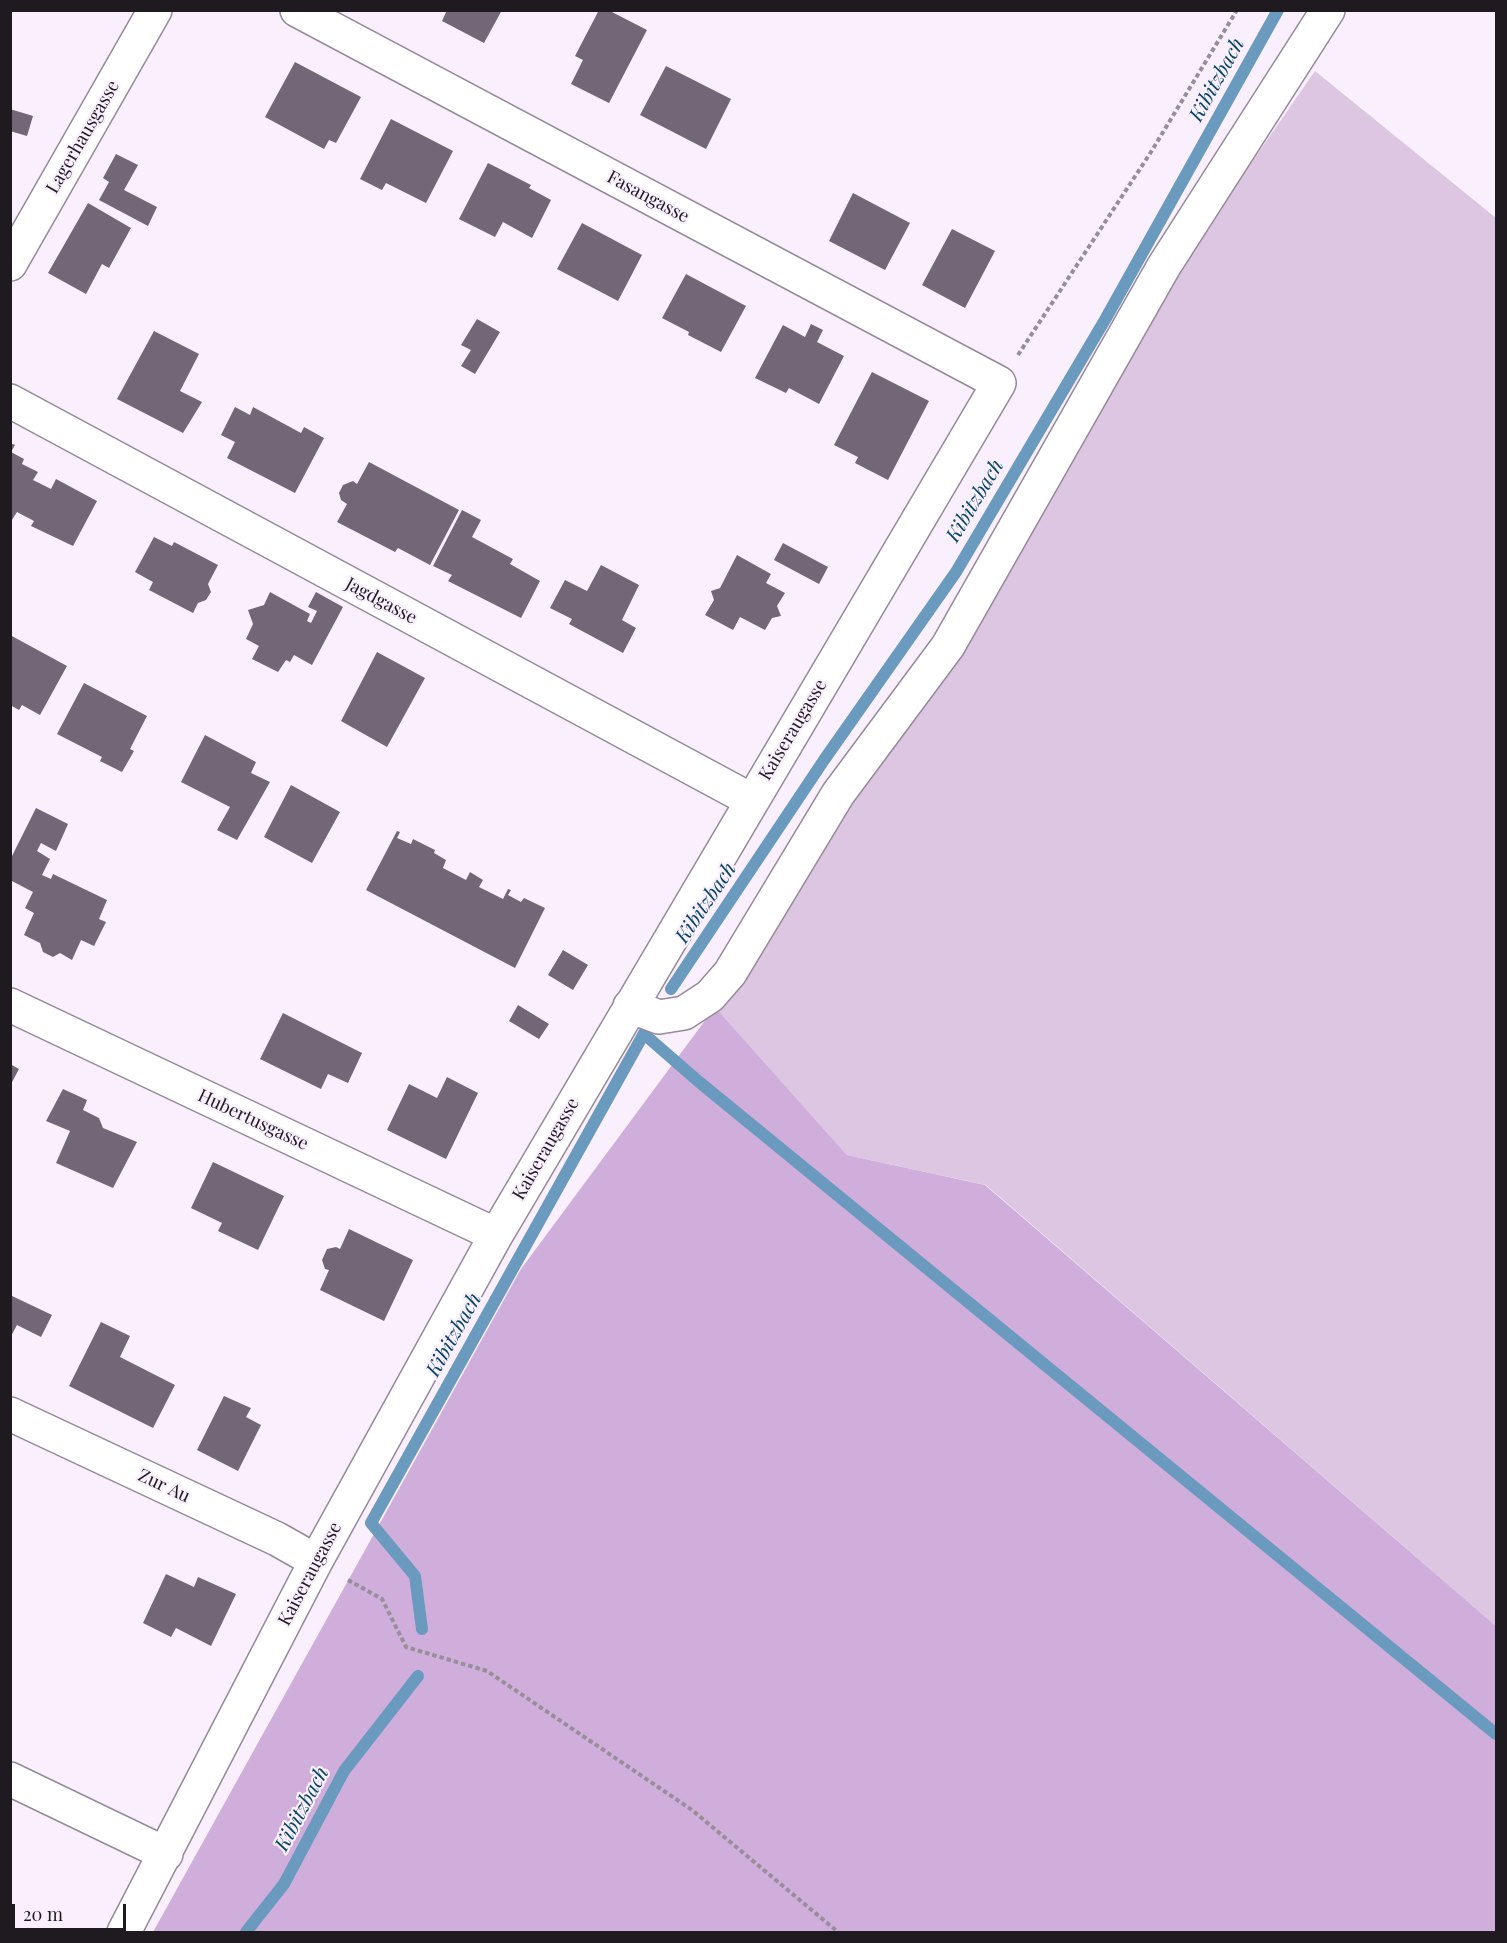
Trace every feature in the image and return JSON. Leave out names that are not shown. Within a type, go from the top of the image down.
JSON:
[{"type":"street","name":"Lagerhausgasse","points":[[10,264],[155,10]]},
{"type":"street","name":"Fasangasse","points":[[297,10],[999,383]]},
{"type":"street","points":[[630,1006],[659,1017],[684,1013],[710,996],[730,973],[838,794],[948,646],[1164,266],[1328,10]]},
{"type":"street","name":"Kaiseraugasse","points":[[124,1932],[316,1562],[496,1235],[999,383]]},
{"type":"street","name":"Jagdgasse","points":[[10,401],[751,800]]},
{"type":"street","name":"Hubertusgasse","points":[[10,1005],[496,1235]]},
{"type":"street","name":"Zur Au","points":[[10,1414],[277,1539],[316,1562]]},
{"type":"street","points":[[10,1779],[166,1854]]},
{"type":"path","points":[[999,383],[1151,152],[1237,10]]},
{"type":"path","points":[[316,1562],[382,1599],[406,1647],[487,1671],[692,1810],[838,1932]]},
{"type":"shaded area","points":[[1315,71],[1496,218],[1496,1626],[986,1185],[847,1155],[715,1007],[1102,399],[1215,215]]},
{"type":"shaded area","points":[[715,1007],[847,1155],[985,1185],[1496,1626],[1496,1932],[153,1932],[521,1269]]},
{"type":"building","points":[[447,10],[502,10],[484,43],[442,21]]},
{"type":"building","points":[[599,10],[608,10],[647,30],[609,103],[571,84],[583,60],[575,56]]},
{"type":"building","points":[[295,62],[361,97],[336,143],[329,140],[324,149],[265,117]]},
{"type":"building","points":[[666,66],[731,99],[706,149],[640,115]]},
{"type":"building","points":[[10,109],[33,116],[27,136],[10,131]]},
{"type":"building","points":[[391,119],[453,151],[426,203],[386,183],[382,190],[360,179]]},
{"type":"building","points":[[116,154],[138,165],[124,190],[157,207],[148,226],[99,200],[109,182],[103,178]]},
{"type":"building","points":[[488,163],[531,185],[529,188],[551,200],[532,238],[503,222],[495,237],[459,219]]},
{"type":"building","points":[[853,193],[910,223],[885,270],[829,241]]},
{"type":"building","points":[[88,203],[131,228],[109,268],[102,264],[86,294],[48,273]]},
{"type":"building","points":[[582,223],[642,255],[618,301],[557,269]]},
{"type":"building","points":[[952,229],[995,251],[965,308],[922,285]]},
{"type":"building","points":[[686,274],[746,306],[721,352],[662,318]]},
{"type":"building","points":[[477,319],[500,332],[475,374],[461,366],[471,350],[461,345]]},
{"type":"building","points":[[811,324],[823,330],[817,342],[844,356],[819,404],[789,388],[786,393],[755,378],[783,325],[805,337]]},
{"type":"building","points":[[154,331],[199,354],[180,391],[202,402],[183,433],[117,399]]},
{"type":"building","points":[[872,372],[929,401],[888,480],[855,463],[858,457],[834,445]]},
{"type":"building","points":[[235,407],[250,415],[253,407],[301,433],[304,427],[324,438],[295,493],[227,458],[235,442],[221,435]]},
{"type":"building","points":[[10,443],[15,445],[11,452],[24,459],[22,464],[38,472],[33,480],[51,489],[56,479],[97,501],[73,546],[31,526],[34,521],[17,512],[10,523]]},
{"type":"building","points":[[369,462],[459,510],[430,565],[398,548],[395,552],[337,522],[347,504],[341,500],[339,493],[343,485],[353,481],[357,484]]},
{"type":"building","points":[[462,510],[481,520],[472,537],[513,559],[510,564],[540,581],[521,618],[448,581],[452,575],[433,566]]},
{"type":"building","points":[[154,537],[172,546],[174,542],[218,565],[208,584],[211,592],[206,600],[198,603],[193,613],[149,590],[153,582],[135,572]]},
{"type":"building","points":[[783,543],[828,567],[819,584],[774,560]]},
{"type":"building","points":[[737,555],[771,574],[766,583],[785,593],[777,606],[781,616],[772,618],[765,630],[740,617],[733,630],[705,615],[714,600],[711,591],[720,588]]},
{"type":"building","points":[[601,565],[639,585],[622,620],[636,628],[623,653],[569,624],[572,619],[550,608],[565,580],[587,591]]},
{"type":"building","points":[[270,592],[310,614],[307,621],[311,623],[317,611],[308,607],[316,592],[343,607],[312,665],[294,655],[290,662],[286,660],[278,672],[252,659],[259,646],[246,639],[253,624],[248,610],[264,605]]},
{"type":"building","points":[[10,635],[67,666],[40,715],[22,705],[19,710],[10,705]]},
{"type":"building","points":[[377,652],[425,678],[387,747],[341,721]]},
{"type":"building","points":[[84,683],[147,716],[130,749],[134,751],[122,772],[100,761],[102,757],[57,734]]},
{"type":"building","points":[[205,735],[256,762],[251,773],[270,782],[237,840],[217,830],[230,807],[181,782]]},
{"type":"building","points":[[291,785],[340,812],[312,863],[264,837]]},
{"type":"building","points":[[36,808],[68,824],[56,851],[41,843],[37,851],[50,859],[42,875],[51,879],[53,874],[107,900],[99,919],[106,922],[94,946],[81,940],[72,960],[60,953],[53,957],[43,952],[40,943],[24,935],[34,913],[25,908],[33,892],[10,880],[10,860]]},
{"type":"building","points":[[397,831],[400,832],[397,838],[411,844],[413,839],[435,850],[434,853],[446,860],[443,868],[466,880],[470,872],[483,880],[479,887],[503,899],[508,889],[511,890],[508,895],[521,902],[524,898],[545,908],[515,968],[366,890]]},
{"type":"building","points":[[563,950],[588,965],[573,990],[548,975]]},
{"type":"building","points":[[518,1005],[549,1024],[539,1039],[509,1021]]},
{"type":"building","points":[[283,1013],[362,1053],[348,1083],[328,1074],[321,1089],[260,1059]]},
{"type":"building","points":[[10,1064],[19,1069],[10,1086]]},
{"type":"building","points":[[447,1077],[478,1093],[446,1159],[387,1130],[409,1084],[437,1098]]},
{"type":"building","points":[[63,1089],[87,1100],[83,1110],[99,1118],[103,1128],[137,1142],[113,1188],[56,1163],[70,1131],[46,1121]]},
{"type":"building","points":[[213,1162],[284,1196],[258,1250],[218,1231],[222,1223],[191,1208]]},
{"type":"building","points":[[349,1229],[413,1260],[384,1321],[320,1290],[329,1270],[325,1269],[322,1260],[327,1249],[336,1247],[340,1249]]},
{"type":"building","points":[[10,1295],[52,1315],[41,1337],[17,1325],[10,1338]]},
{"type":"building","points":[[101,1322],[130,1336],[120,1357],[175,1385],[153,1428],[69,1386]]},
{"type":"building","points":[[224,1396],[251,1408],[246,1417],[261,1425],[238,1471],[197,1450]]},
{"type":"building","points":[[166,1574],[194,1587],[198,1577],[236,1594],[211,1646],[176,1628],[171,1637],[143,1623]]},
{"type":"waterway","name":"Kibitzbach","points":[[671,989],[824,760],[956,572],[1106,318],[1278,10]]},
{"type":"waterway","name":"Kibitzbach","points":[[422,1629],[415,1576],[371,1523],[647,1028]]},
{"type":"waterway","points":[[644,1034],[698,1081],[1496,1734]]},
{"type":"waterway","name":"Kibitzbach","points":[[246,1932],[284,1884],[344,1771],[418,1676]]}]
